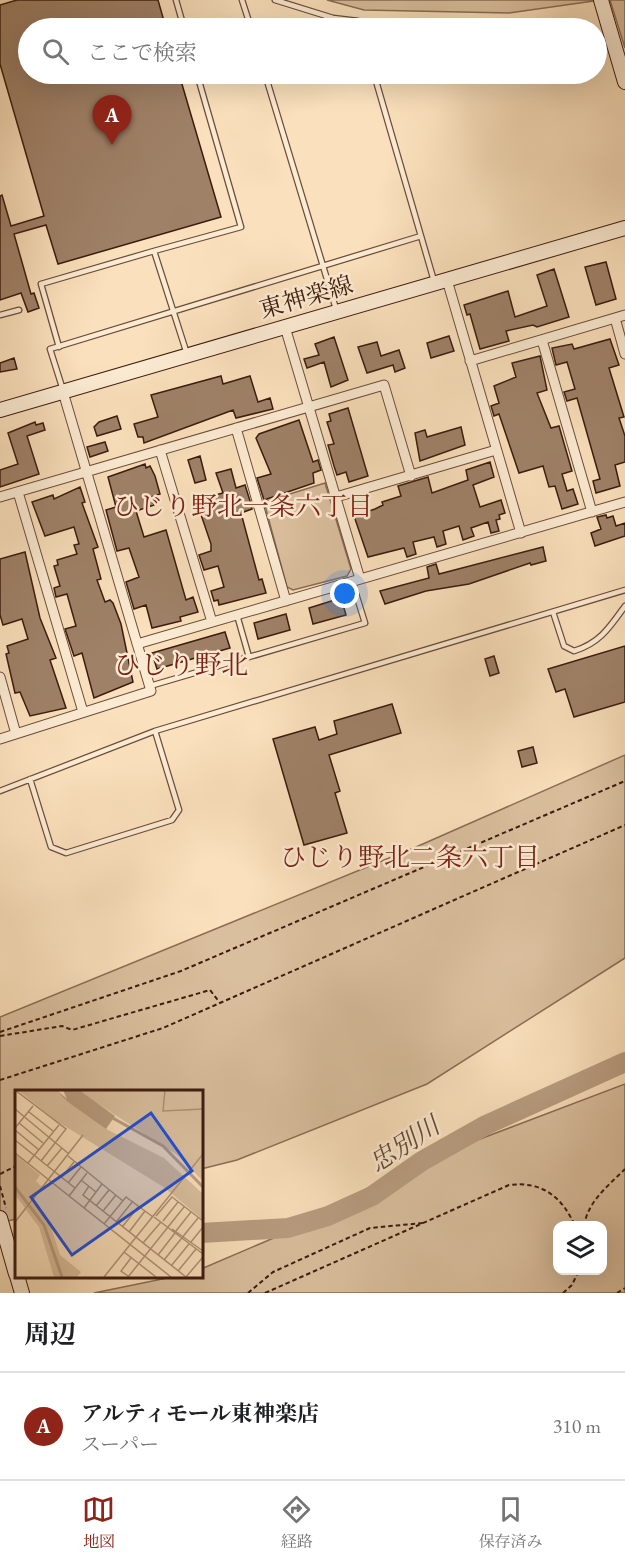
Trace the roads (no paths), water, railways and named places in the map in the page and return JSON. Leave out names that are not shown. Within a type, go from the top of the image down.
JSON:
[{"type":"main road","points":[[601,0],[606,18]]},
{"type":"main road","points":[[607,20],[625,82]]},
{"type":"main road","name":"東神楽線","points":[[0,410],[625,228]]},
{"type":"main road","points":[[0,1218],[15,1268]]},
{"type":"main road","points":[[18,1278],[22,1293]]},
{"type":"street","points":[[441,282],[470,361],[521,532]]},
{"type":"street","points":[[470,361],[625,315]]},
{"type":"street","points":[[615,318],[625,354]]},
{"type":"street","points":[[285,327],[336,497],[356,580]]},
{"type":"street","points":[[542,340],[592,512]]},
{"type":"street","points":[[0,497],[86,470],[384,385],[411,476]]},
{"type":"street","points":[[0,739],[151,691],[63,392]]},
{"type":"street","points":[[236,428],[286,601]]},
{"type":"street","points":[[160,450],[212,622]]},
{"type":"street","points":[[336,497],[496,450]]},
{"type":"street","points":[[18,492],[83,712]]},
{"type":"street","points":[[138,644],[625,502]]},
{"type":"street","points":[[0,677],[16,734]]},
{"type":"lane","points":[[176,0],[181,18]]},
{"type":"lane","points":[[242,0],[248,18]]},
{"type":"lane","points":[[275,0],[333,18]]},
{"type":"lane","points":[[59,347],[41,284],[241,227],[200,84]]},
{"type":"lane","points":[[268,84],[337,312]]},
{"type":"lane","points":[[377,84],[421,236],[441,282]]},
{"type":"lane","points":[[63,392],[50,349],[421,236]]},
{"type":"lane","points":[[154,251],[188,355]]},
{"type":"lane","points":[[0,315],[19,310]]},
{"type":"lane","points":[[150,686],[365,623],[356,580]]},
{"type":"lane","points":[[0,791],[155,731],[625,590]]},
{"type":"lane","points":[[553,612],[564,646],[574,651],[590,646],[604,636],[625,606]]},
{"type":"lane","points":[[237,615],[249,657]]},
{"type":"lane","points":[[30,779],[51,848],[66,853],[172,820],[179,810],[155,731]]},
{"type":"waterway","name":"忠別川","points":[[202,1233],[288,1228],[328,1216],[372,1196],[422,1161],[486,1125],[625,1062]]},
{"type":"place","name":"アルティモール東神楽店","points":[[112,145]]},
{"type":"district","name":"ひじり野北一条六丁目","points":[[243,506]]},
{"type":"district","name":"ひじり野北","points":[[181,665]]},
{"type":"district","name":"ひじり野北二条六丁目","points":[[410,857]]}]
